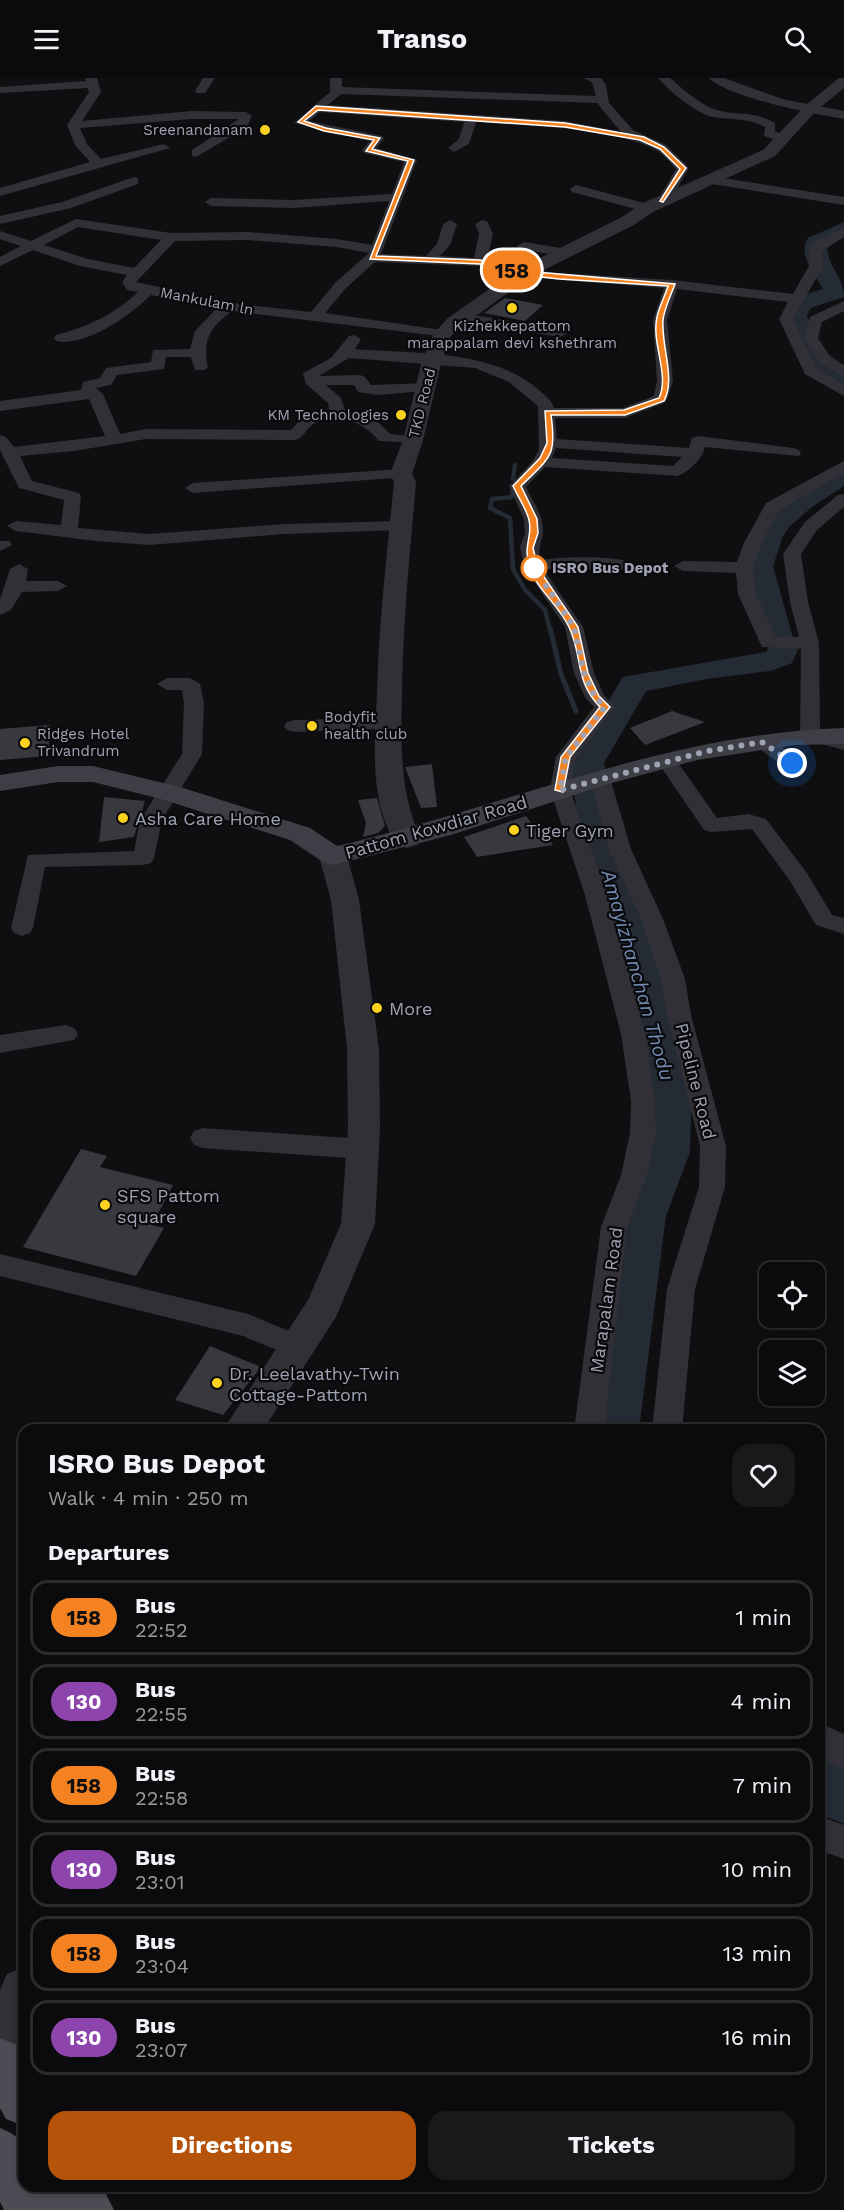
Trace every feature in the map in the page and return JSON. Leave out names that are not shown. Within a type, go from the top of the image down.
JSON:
[{"type":"main road","name":"Pattom Kowdiar Road","points":[[0,783],[58,774],[93,774],[170,793],[300,834],[333,856],[407,839],[600,778],[708,751],[810,735],[844,736]]},
{"type":"main road","points":[[0,2062],[18,2091]]},
{"type":"main road","points":[[0,2153],[18,2184]]},
{"type":"main road","points":[[23,2192],[33,2210]]},
{"type":"main road","points":[[78,2192],[88,2210]]},
{"type":"street","points":[[201,91],[209,78]]},
{"type":"street","points":[[594,78],[600,85],[601,100],[629,133],[662,148],[683,168],[655,205]]},
{"type":"street","points":[[664,78],[713,113],[755,117],[771,126],[768,133],[784,139]]},
{"type":"street","points":[[715,78],[752,92],[826,102],[844,115]]},
{"type":"street","points":[[0,90],[92,81],[95,92],[92,105],[73,124]]},
{"type":"street","points":[[442,334],[524,273],[567,253],[655,205],[769,153],[826,102],[844,81]]},
{"type":"street","points":[[315,317],[330,296],[357,268],[375,254],[411,160],[368,150],[378,139],[300,123],[316,108],[329,100],[336,84],[601,100]]},
{"type":"street","points":[[671,100],[752,92]]},
{"type":"street","points":[[150,106],[189,106]]},
{"type":"street","points":[[316,108],[565,125],[642,139]]},
{"type":"street","points":[[73,124],[192,115],[246,116],[243,124],[196,153]]},
{"type":"street","points":[[454,148],[465,141],[471,119]]},
{"type":"street","points":[[73,124],[99,161],[95,164]]},
{"type":"street","points":[[0,192],[95,164],[164,148]]},
{"type":"street","points":[[710,180],[844,201]]},
{"type":"street","points":[[0,220],[66,205],[134,181]]},
{"type":"street","points":[[576,189],[655,205]]},
{"type":"street","points":[[211,202],[293,204],[398,197]]},
{"type":"street","points":[[0,199],[76,223],[171,237],[248,236],[337,243],[375,254],[428,262],[480,262],[524,273],[672,284],[796,298]]},
{"type":"street","points":[[0,262],[76,223]]},
{"type":"street","points":[[428,262],[442,245],[451,228],[450,224]]},
{"type":"street","points":[[480,262],[486,234],[482,224]]},
{"type":"street","points":[[844,232],[822,243],[814,251],[816,266],[786,319],[797,349],[810,371],[844,391]]},
{"type":"street","points":[[0,235],[78,261],[136,273],[171,237]]},
{"type":"street","points":[[524,246],[567,253]]},
{"type":"street","points":[[78,261],[90,250]]},
{"type":"street","name":"Mankulam ln","points":[[136,273],[129,285],[148,290],[229,306],[370,322],[442,334]]},
{"type":"street","points":[[547,413],[625,413],[661,399],[666,389],[661,353],[660,318],[672,284]]},
{"type":"street","points":[[61,338],[85,334],[104,325],[135,303],[148,290]]},
{"type":"street","points":[[844,305],[835,307],[815,320],[811,338],[826,361],[844,371]]},
{"type":"street","points":[[89,393],[87,385],[106,382],[111,371],[159,366],[158,353],[198,360],[205,323],[229,306]]},
{"type":"street","points":[[461,318],[560,333]]},
{"type":"street","points":[[311,381],[311,373],[332,366],[347,353],[355,337],[370,322]]},
{"type":"street","points":[[524,344],[534,329]]},
{"type":"street","name":"TKD Road","points":[[407,839],[396,815],[388,764],[391,628],[399,525],[405,482],[401,474],[413,440],[425,386],[442,334]]},
{"type":"street","points":[[347,353],[433,359],[497,370],[535,393],[546,405],[551,443],[541,462],[517,486],[533,519],[534,533],[529,548],[534,568],[574,627],[584,673],[595,697],[605,707],[566,757],[560,790]]},
{"type":"street","points":[[311,381],[360,381],[363,388],[381,391],[391,387],[425,386]]},
{"type":"street","points":[[311,381],[336,401],[338,415]]},
{"type":"street","points":[[0,406],[95,394],[114,439]]},
{"type":"street","points":[[69,531],[73,497],[25,484],[5,446],[74,446],[146,434],[295,435],[306,421],[338,415],[368,420],[385,438],[413,440]]},
{"type":"street","points":[[541,462],[677,471],[696,453],[698,441],[793,453]]},
{"type":"street","points":[[551,443],[696,453]]},
{"type":"street","points":[[810,643],[769,643],[747,594],[744,568],[753,543],[772,507],[844,466]]},
{"type":"street","points":[[193,488],[401,474]]},
{"type":"street","points":[[844,499],[811,526],[792,554],[799,602],[810,643],[810,735],[844,744]]},
{"type":"street","points":[[16,526],[69,531],[106,538],[150,540],[200,538],[283,529],[399,525]]},
{"type":"street","points":[[534,568],[546,564],[627,567]]},
{"type":"street","points":[[683,566],[744,568]]},
{"type":"street","points":[[0,610],[8,603],[17,578],[58,586]]},
{"type":"street","points":[[22,928],[36,860],[142,858],[151,820],[170,793],[192,754],[194,703],[190,684],[167,684]]},
{"type":"street","points":[[294,726],[390,724]]},
{"type":"street","points":[[762,742],[792,763]]},
{"type":"street","points":[[667,761],[711,825],[748,821],[759,824],[799,878],[824,920],[844,926]]},
{"type":"street","name":"Pipeline Road","points":[[600,778],[620,849],[652,919],[673,979],[713,1146],[712,1188],[681,1289],[668,1424]]},
{"type":"street","name":"Marapalam Road","points":[[560,790],[596,895],[621,986],[633,1034],[643,1101],[643,1133],[634,1175],[614,1227],[590,1424]]},
{"type":"street","points":[[246,1424],[323,1307],[358,1224],[363,1149],[363,1049],[345,900],[337,878],[333,856]]},
{"type":"street","points":[[0,1044],[66,1034]]},
{"type":"street","points":[[203,1138],[363,1149]]},
{"type":"street","points":[[0,1265],[248,1326],[298,1347]]},
{"type":"street","points":[[825,1743],[844,1752]]},
{"type":"street","points":[[825,1835],[844,1842]]},
{"type":"street","points":[[0,2045],[18,2004]]},
{"type":"building","name":"Kizhekkepattom marappalam devi kshethram","points":[[505,298],[543,305],[525,321],[484,313]]},
{"type":"building","points":[[672,711],[705,722],[645,745],[630,728]]},
{"type":"building","name":"Ridges Hotel Trivandrum","points":[[50,725],[48,756],[0,760],[0,729]]},
{"type":"building","points":[[432,764],[437,807],[421,808],[405,767]]},
{"type":"building","name":"Asha Care Home","points":[[104,797],[145,801],[134,837],[99,842]]},
{"type":"building","points":[[377,798],[385,826],[378,833],[363,837],[366,823],[358,800]]},
{"type":"building","name":"Tiger Gym","points":[[526,816],[532,824],[541,824],[553,845],[477,857],[464,837]]},
{"type":"building","name":"SFS Pattom square","points":[[81,1149],[107,1156],[100,1167],[173,1185],[152,1225],[164,1228],[136,1276],[23,1247]]},
{"type":"building","name":"Dr. Leelavathy-Twin Cottage-Pattom","points":[[210,1346],[261,1367],[223,1415],[175,1400]]},
{"type":"waterway","name":"Amayizhanchan Thodu","points":[[844,229],[816,243],[816,258],[837,292],[802,303],[795,315],[798,330],[806,348],[817,359],[844,378]]},
{"type":"waterway","points":[[513,479],[515,465]]},
{"type":"waterway","name":"Amayizhanchan Thodu","points":[[778,638],[758,566],[769,535],[780,520],[802,501],[844,474]]},
{"type":"waterway","points":[[513,490],[512,497],[492,499],[490,508],[510,518],[513,569],[525,590],[545,610],[550,630]]},
{"type":"waterway","points":[[550,628],[561,674],[576,711]]},
{"type":"waterway","name":"Amayizhanchan Thodu","points":[[616,1424],[644,1216],[669,1152],[672,1088],[637,958],[600,848],[587,763],[634,684],[706,670],[771,662],[781,656],[782,650]]},
{"type":"waterway","name":"Amayizhanchan Thodu","points":[[825,1788],[844,1796]]},
{"type":"bus line","name":"158","points":[[560,790],[566,757],[605,707],[595,697],[584,673],[574,627],[539,579],[534,568],[529,548],[534,533],[533,519],[517,486],[544,459],[551,443],[547,413],[625,413],[661,399],[666,389],[661,353],[660,318],[672,284],[524,273],[480,262],[428,262],[372,258],[412,163],[411,160],[368,150],[378,139],[324,129],[300,123],[300,121],[316,108],[565,125],[642,139],[654,143],[672,155],[683,168],[663,201]]},
{"type":"place","name":"Sreenandanam","points":[[265,130]]},
{"type":"place","name":"Kizhekkepattom marappalam devi kshethram","points":[[512,308]]},
{"type":"place","name":"KM Technologies","points":[[401,415]]},
{"type":"place","name":"ISRO Bus Depot","points":[[534,568]]},
{"type":"place","name":"Bodyfit health club","points":[[312,726]]},
{"type":"place","name":"Ridges Hotel Trivandrum","points":[[25,743]]},
{"type":"place","name":"Asha Care Home","points":[[123,818]]},
{"type":"place","name":"Tiger Gym","points":[[514,830]]},
{"type":"place","name":"More","points":[[377,1008]]},
{"type":"place","name":"SFS Pattom square","points":[[105,1205]]},
{"type":"place","name":"Dr. Leelavathy-Twin Cottage-Pattom","points":[[217,1383]]},
{"type":"route","points":[[534,568],[539,579],[574,627],[584,673],[595,697],[605,707],[566,757],[560,790],[708,751],[762,742],[792,763]]}]
